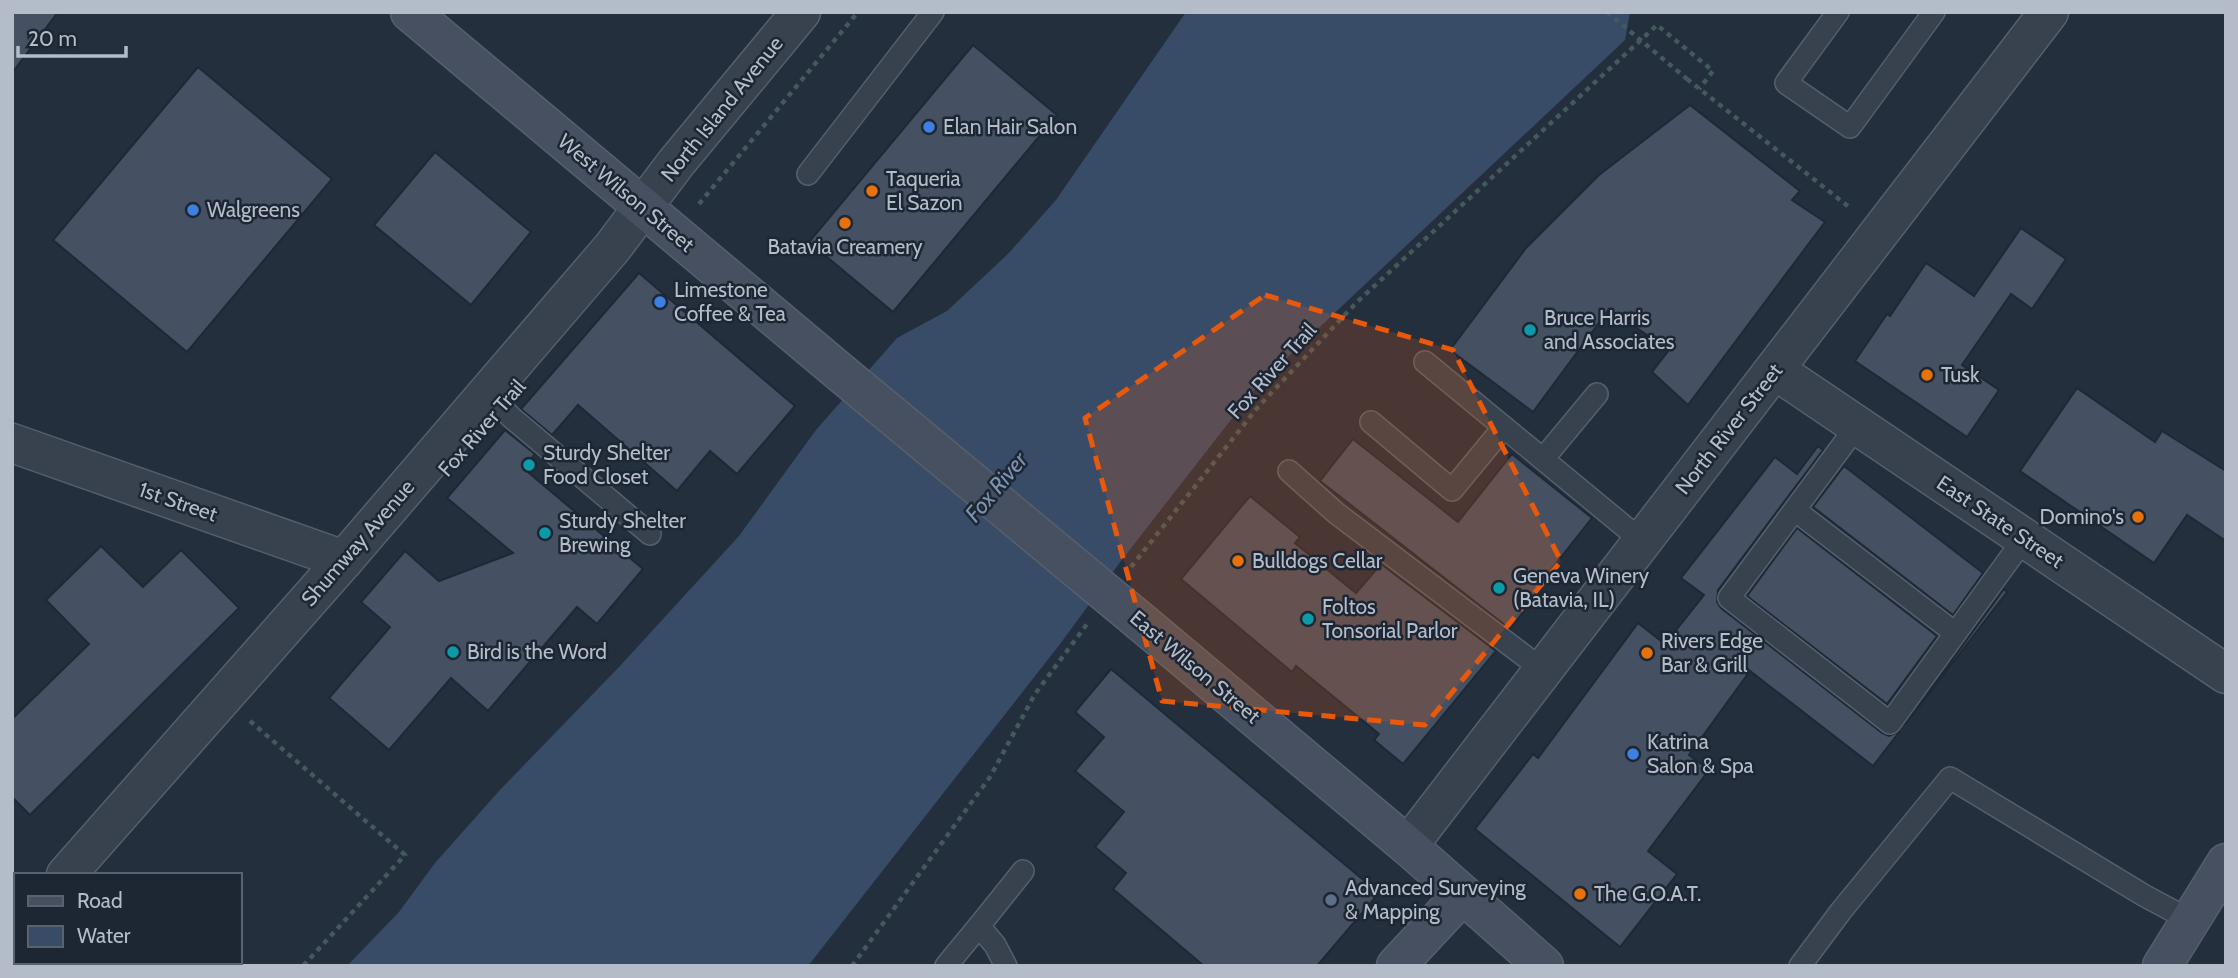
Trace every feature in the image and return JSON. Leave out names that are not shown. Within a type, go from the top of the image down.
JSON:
[{"type":"main road","name":"West Wilson Street","points":[[410,12],[841,373]]},
{"type":"main road","name":"East Wilson Street","points":[[841,373],[1408,846],[1544,966]]},
{"type":"main road","points":[[2162,966],[2226,863]]},
{"type":"main road","points":[[1396,966],[1462,895]]},
{"type":"street","name":"North Island Avenue","points":[[643,206],[801,12]]},
{"type":"street","name":"North River Street","points":[[1408,846],[2049,12]]},
{"type":"street","name":"Shumway Avenue","points":[[68,873],[344,560],[612,248],[643,206]]},
{"type":"street","name":"East State Street","points":[[1774,370],[2226,674]]},
{"type":"street","name":"1st Street","points":[[12,443],[344,560]]},
{"type":"lane","points":[[808,174],[933,12]]},
{"type":"lane","points":[[1838,12],[1786,83],[1850,127],[1934,12]]},
{"type":"lane","points":[[1425,362],[1642,541]]},
{"type":"lane","points":[[488,393],[512,418],[650,534]]},
{"type":"lane","points":[[1543,459],[1597,394]]},
{"type":"lane","points":[[1371,422],[1452,490],[1504,427]]},
{"type":"lane","points":[[1857,426],[1729,598],[1889,723],[2024,539]]},
{"type":"lane","points":[[1289,471],[1336,513],[1543,670]]},
{"type":"lane","points":[[1796,511],[1955,633]]},
{"type":"lane","points":[[1800,966],[1950,778],[2145,896],[2190,920]]},
{"type":"lane","points":[[946,966],[1023,871]]},
{"type":"lane","points":[[979,926],[995,945],[1006,966]]},
{"type":"path","points":[[674,232],[858,12]]},
{"type":"path","name":"Fox River Trail","points":[[1124,576],[1258,407],[1356,302],[1641,41],[1657,25],[1713,71],[1699,89],[1687,79],[1641,41],[1606,12]]},
{"type":"path","points":[[852,966],[990,777],[1035,694],[1094,615]]},
{"type":"path","points":[[258,710],[249,721],[405,855],[303,966]]},
{"type":"highlighted area","points":[[1265,295],[1453,350],[1561,561],[1425,725],[1162,701],[1085,418]]},
{"type":"water","name":"Fox River","points":[[1186,12],[1630,12],[1625,40],[1258,385],[808,966],[347,966],[399,912],[435,863],[499,791],[620,666],[739,536],[816,430],[897,338],[947,311],[1009,253],[1056,200]]},
{"type":"building","points":[[12,12],[58,12],[12,73]]},
{"type":"building","points":[[973,45],[1057,115],[893,312],[809,242]]},
{"type":"building","name":"Walgreens","points":[[198,67],[332,179],[187,352],[53,240]]},
{"type":"building","points":[[1690,105],[1800,191],[1792,200],[1825,222],[1688,405],[1652,372],[1669,350],[1609,309],[1533,412],[1450,350],[1526,248],[1599,175]]},
{"type":"building","points":[[435,152],[531,232],[471,305],[374,225]]},
{"type":"building","points":[[2021,228],[2066,259],[2032,309],[2011,294],[1962,365],[1999,390],[1967,437],[1855,361],[1926,263],[1974,296]]},
{"type":"building","points":[[639,273],[795,406],[737,474],[710,451],[677,491],[578,405],[552,435],[521,409]]},
{"type":"building","points":[[2077,388],[2155,442],[2162,431],[2226,471],[2226,541],[2187,515],[2154,563],[2020,471]]},
{"type":"building","points":[[505,430],[535,454],[529,461],[533,465],[529,473],[643,569],[597,624],[577,607],[488,711],[451,678],[389,750],[329,698],[390,627],[361,602],[405,551],[439,581],[513,553],[447,498]]},
{"type":"building","points":[[1353,439],[1458,522],[1512,454],[1592,518],[1539,585],[1542,588],[1510,629],[1320,481]]},
{"type":"building","points":[[1818,446],[1823,450],[1718,590],[1717,602],[1721,608],[1882,733],[1889,736],[1900,731],[1873,766],[1750,671],[1689,755],[1709,770],[1648,851],[1677,874],[1620,947],[1475,829],[1533,754],[1538,758],[1638,623],[1665,644],[1704,595],[1681,578],[1775,457],[1797,474]]},
{"type":"building","points":[[1844,466],[1983,573],[1953,615],[1813,507]]},
{"type":"building","points":[[1250,496],[1300,537],[1295,543],[1356,593],[1381,564],[1496,651],[1403,764],[1374,740],[1379,734],[1296,666],[1292,672],[1181,579]]},
{"type":"building","points":[[1797,528],[1937,636],[1887,704],[1747,596]]},
{"type":"building","points":[[101,546],[143,587],[181,550],[239,608],[30,815],[12,797],[12,719],[89,644],[46,600]]},
{"type":"building","points":[[2004,589],[2007,592],[1904,726]]},
{"type":"building","points":[[1111,669],[1379,893],[1317,966],[1204,966],[1113,889],[1126,873],[1095,847],[1124,812],[1075,771],[1104,737],[1075,712]]},
{"type":"place","name":"Elan Hair Salon","points":[[929,127]]},
{"type":"place","name":"Taqueria El Sazon","points":[[872,191]]},
{"type":"place","name":"Walgreens","points":[[193,210]]},
{"type":"place","name":"Batavia Creamery","points":[[845,223]]},
{"type":"place","name":"Limestone Coffee & Tea","points":[[660,302]]},
{"type":"place","name":"Bruce Harris and Associates","points":[[1530,330]]},
{"type":"place","name":"Tusk","points":[[1927,375]]},
{"type":"place","name":"Sturdy Shelter Food Closet","points":[[529,465]]},
{"type":"place","name":"Domino's","points":[[2138,517]]},
{"type":"place","name":"Sturdy Shelter Brewing","points":[[545,533]]},
{"type":"place","name":"Bulldogs Cellar","points":[[1238,561]]},
{"type":"place","name":"Geneva Winery (Batavia, IL)","points":[[1499,588]]},
{"type":"place","name":"Foltos Tonsorial Parlor","points":[[1308,619]]},
{"type":"place","name":"Bird is the Word","points":[[453,652]]},
{"type":"place","name":"Rivers Edge Bar & Grill","points":[[1647,653]]},
{"type":"place","name":"Katrina Salon & Spa","points":[[1633,754]]},
{"type":"place","name":"The G.O.A.T.","points":[[1580,894]]},
{"type":"place","name":"Advanced Surveying & Mapping","points":[[1331,900]]}]
